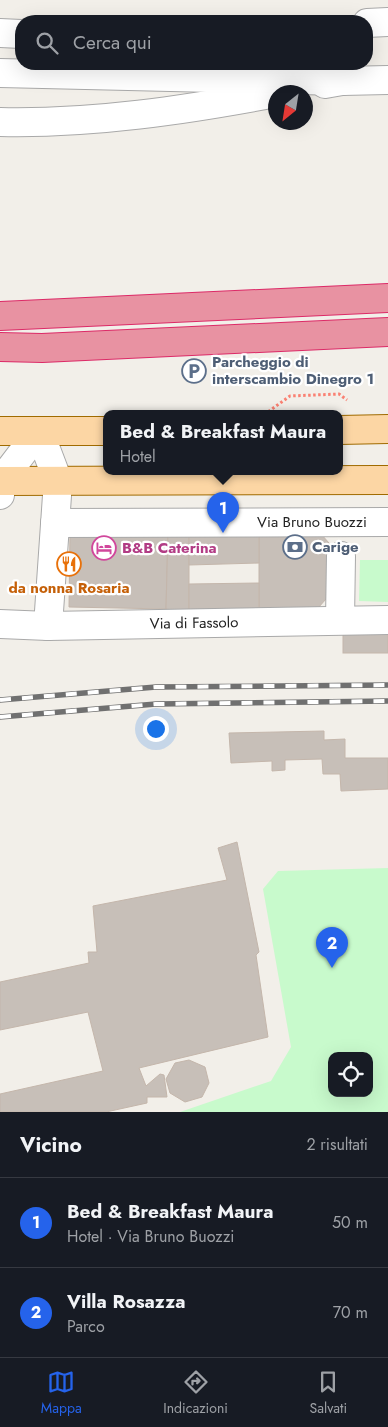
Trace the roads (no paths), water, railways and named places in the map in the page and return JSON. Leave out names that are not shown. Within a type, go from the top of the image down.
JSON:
[{"type":"highway","points":[[0,316],[388,298]]},
{"type":"highway","points":[[0,347],[81,347],[388,332]]},
{"type":"main road","points":[[347,422],[388,429]]},
{"type":"main road","points":[[0,430],[103,431]]},
{"type":"main road","points":[[0,486],[58,481],[388,480]]},
{"type":"street","points":[[373,23],[388,22]]},
{"type":"street","points":[[0,33],[15,34]]},
{"type":"street","points":[[0,73],[342,81],[388,80]]},
{"type":"street","points":[[313,86],[342,81]]},
{"type":"street","points":[[0,122],[35,123],[181,111],[268,95]]},
{"type":"street","points":[[39,431],[58,481],[48,626]]},
{"type":"street","points":[[0,486],[39,431]]},
{"type":"street","name":"Via Bruno Buozzi","points":[[55,523],[342,540],[388,522]]},
{"type":"street","points":[[340,620],[342,540]]},
{"type":"street","name":"Via di Fassolo","points":[[0,624],[48,626],[388,620]]},
{"type":"railway","points":[[0,700],[156,687],[388,685]]},
{"type":"railway","points":[[0,717],[156,704],[388,701]]},
{"type":"place","name":"Parcheggio di interscambio Dinegro 1","points":[[194,371]]},
{"type":"place","name":"Bed & Breakfast Maura","points":[[223,533]]},
{"type":"place","name":"Carige","points":[[295,547]]},
{"type":"place","name":"B&B Caterina","points":[[104,548]]},
{"type":"place","name":"da nonna Rosaria","points":[[69,564]]},
{"type":"place","name":"Villa Rosazza","points":[[332,968]]}]
